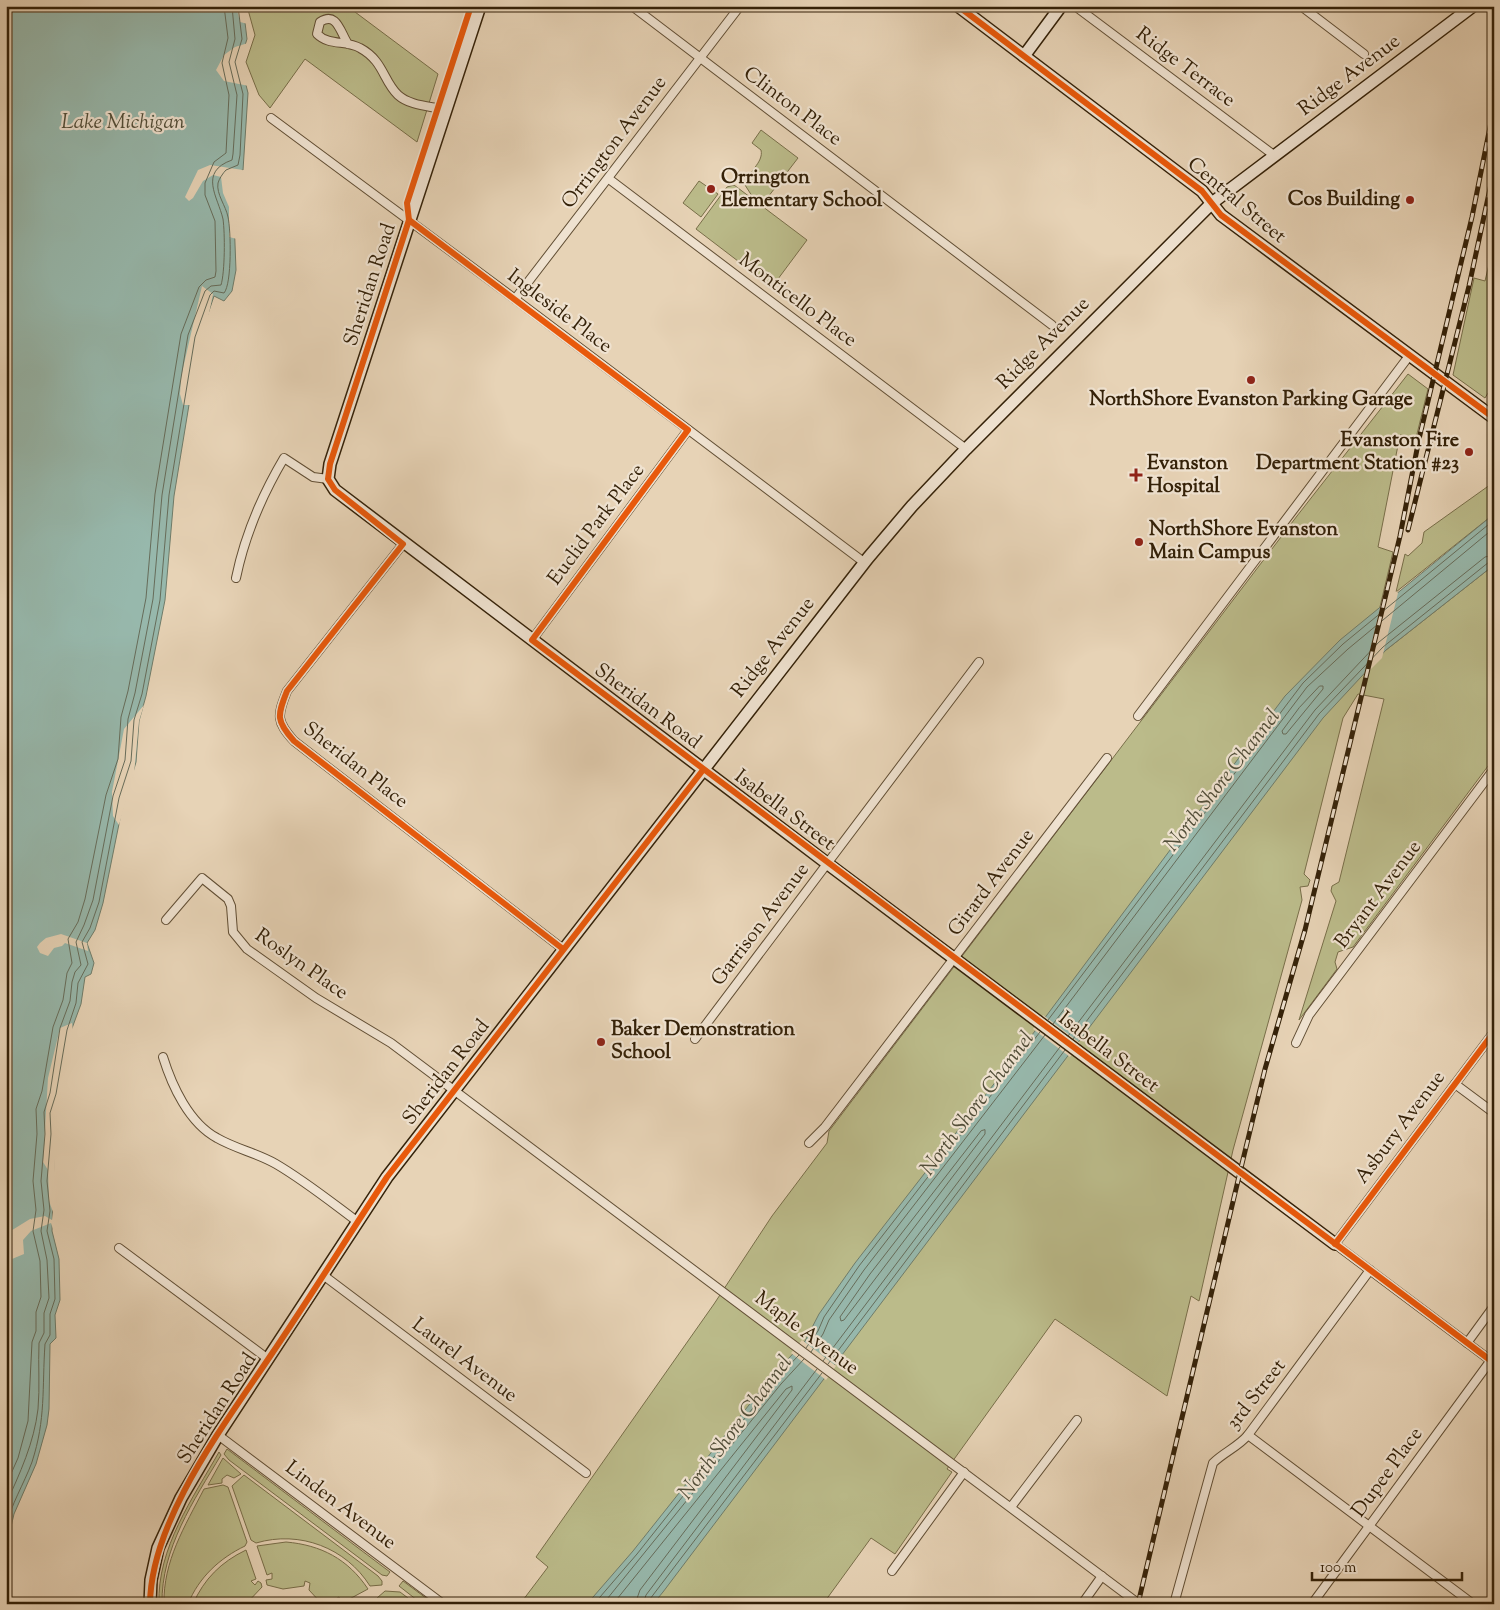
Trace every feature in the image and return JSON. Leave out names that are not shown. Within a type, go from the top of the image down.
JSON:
[{"type":"street","name":"Sheridan Road","points":[[150,1604],[154,1564],[164,1533],[218,1435],[358,1222],[388,1177],[703,770],[347,501],[335,490],[328,479],[330,464],[480,6]]},
{"type":"street","name":"Clinton Place","points":[[632,6],[1052,325]]},
{"type":"street","name":"Orrington Avenue","points":[[515,298],[609,180],[740,6]]},
{"type":"street","name":"Central Street","points":[[958,6],[1202,191],[1221,215],[1494,418]]},
{"type":"street","points":[[1024,56],[1061,6]]},
{"type":"street","name":"Ridge Terrace","points":[[1075,6],[1275,156]]},
{"type":"street","points":[[1301,6],[1364,54]]},
{"type":"street","name":"Ridge Avenue","points":[[703,770],[865,562],[912,506],[966,449],[1212,203],[1472,6]]},
{"type":"street","points":[[348,44],[358,46],[377,62],[399,96],[415,104],[446,110]]},
{"type":"street","name":"Ingleside Place","points":[[271,118],[515,298],[865,562]]},
{"type":"street","name":"Monticello Place","points":[[609,180],[966,449]]},
{"type":"street","points":[[1138,716],[1409,356]]},
{"type":"street","name":"Euclid Park Place","points":[[532,640],[688,430]]},
{"type":"street","points":[[236,578],[242,546],[254,515],[263,493],[284,458],[312,477],[328,479]]},
{"type":"street","name":"Sheridan Place","points":[[403,544],[287,691],[280,708],[281,726],[294,741],[563,949]]},
{"type":"street","name":"Garrison Avenue","points":[[695,1039],[978,662]]},
{"type":"street","name":"Girard Avenue","points":[[809,1143],[825,1127],[1107,758]]},
{"type":"street","name":"Bryant Avenue","points":[[1296,1043],[1309,1015],[1494,769]]},
{"type":"street","name":"Isabella Street","points":[[703,770],[1492,1362]]},
{"type":"street","name":"Roslyn Place","points":[[166,920],[202,878],[228,899],[231,906],[232,932],[247,949],[316,998],[391,1043],[455,1090]]},
{"type":"street","name":"Asbury Avenue","points":[[1335,1244],[1494,1032]]},
{"type":"street","points":[[163,1057],[175,1090],[204,1129],[218,1139],[275,1164],[304,1182],[358,1222]]},
{"type":"street","points":[[1455,1084],[1494,1112]]},
{"type":"street","name":"Maple Avenue","points":[[455,1090],[1139,1604]]},
{"type":"street","points":[[119,1248],[268,1360]]},
{"type":"street","name":"3rd Street","points":[[1174,1604],[1213,1463],[1221,1454],[1240,1444],[1248,1436],[1370,1270]]},
{"type":"street","name":"Laurel Avenue","points":[[323,1275],[586,1473]]},
{"type":"street","points":[[1467,1343],[1494,1306]]},
{"type":"street","name":"Dupee Place","points":[[1312,1604],[1492,1362]]},
{"type":"street","points":[[1010,1507],[1077,1420]]},
{"type":"street","name":"Linden Avenue","points":[[218,1435],[442,1604]]},
{"type":"street","points":[[1248,1436],[1474,1604]]},
{"type":"street","points":[[892,1571],[964,1472]]},
{"type":"street","points":[[1082,1604],[1102,1576]]},
{"type":"street","points":[[1491,1604],[1494,1600]]},
{"type":"green space","points":[[247,6],[347,6],[438,74],[417,142],[305,59],[270,108],[259,95],[246,62],[255,35]]},
{"type":"green space","points":[[761,130],[798,158],[768,197],[761,201],[752,196],[745,185],[746,180],[760,159],[761,150],[752,143]]},
{"type":"green space","points":[[699,181],[718,194],[701,217],[683,203]]},
{"type":"green space","points":[[734,185],[807,240],[772,287],[696,229],[727,187]]},
{"type":"green space","points":[[1494,243],[1494,397],[1488,393],[1485,398],[1453,375],[1474,278],[1485,281]]},
{"type":"green space","points":[[1408,374],[1428,389],[1416,438],[1400,435],[1378,547],[1393,552],[1365,670],[1386,650],[1494,565],[1494,758],[1353,947],[1338,952],[1335,962],[1337,969],[1299,1020],[1336,901],[1331,891],[1332,886],[1339,882],[1384,699],[1358,694],[1343,718],[1304,874],[1310,880],[1308,886],[1300,887],[1302,900],[1233,1150],[1199,1301],[1191,1296],[1167,1396],[1055,1319],[947,1469],[952,1472],[895,1554],[871,1538],[823,1604],[520,1604],[548,1567],[536,1557],[714,1304],[772,1216],[827,1143],[829,1131],[1297,516]]},
{"type":"green space","points":[[1494,482],[1494,514],[1396,592],[1405,554],[1408,556],[1422,543],[1424,532]]},
{"type":"green space","points":[[227,1449],[390,1572],[387,1576],[382,1575],[229,1460],[224,1454]]},
{"type":"green space","points":[[219,1452],[221,1455],[190,1507],[173,1545],[163,1584],[162,1604],[159,1604],[160,1583],[170,1543],[178,1524]]},
{"type":"green space","points":[[223,1458],[241,1474],[234,1478],[227,1475],[222,1479],[222,1483],[208,1485]]},
{"type":"green space","points":[[244,1475],[378,1576],[382,1581],[382,1585],[370,1586],[348,1561],[321,1545],[289,1539],[256,1543],[251,1540],[232,1486]]},
{"type":"green space","points":[[223,1485],[228,1487],[247,1542],[245,1546],[227,1556],[211,1569],[198,1585],[188,1604],[164,1604],[167,1573],[183,1530],[204,1489]]},
{"type":"green space","points":[[286,1542],[311,1546],[333,1555],[352,1569],[368,1589],[342,1603],[339,1597],[332,1601],[332,1604],[322,1604],[309,1590],[310,1583],[305,1581],[304,1586],[283,1589],[267,1585],[266,1580],[272,1579],[272,1573],[267,1575],[257,1546]]},
{"type":"green space","points":[[246,1550],[256,1579],[251,1581],[255,1585],[258,1581],[262,1587],[246,1604],[193,1604],[202,1587],[214,1572]]},
{"type":"green space","points":[[403,1581],[434,1604],[422,1604],[399,1586]]},
{"type":"green space","points":[[385,1591],[400,1592],[408,1598],[404,1604],[397,1601],[396,1604],[379,1604],[377,1598]]},
{"type":"water","name":"Lake Michigan","points":[[6,6],[243,6],[247,39],[240,61],[248,93],[243,170],[229,173],[223,184],[234,218],[236,270],[232,291],[224,301],[214,296],[200,338],[174,496],[165,600],[146,696],[139,721],[136,762],[121,814],[103,903],[95,930],[87,943],[94,963],[91,974],[85,977],[81,1004],[71,1031],[55,1114],[52,1231],[59,1259],[60,1300],[55,1315],[56,1338],[50,1344],[49,1409],[47,1425],[36,1464],[14,1514],[6,1548]]},
{"type":"water","name":"North Shore Channel","points":[[1494,514],[1494,565],[1386,650],[1323,718],[663,1592],[653,1604],[587,1604],[633,1551],[772,1376],[805,1341],[819,1314],[855,1263],[1035,1031],[1285,696],[1340,640]]},
{"type":"pier","points":[[236,6],[245,6],[248,24],[240,22]]},
{"type":"pier","points":[[248,43],[243,61],[249,86],[224,81],[216,70],[224,55],[235,47]]},
{"type":"pier","points":[[210,165],[243,170],[242,173],[231,175],[226,184],[236,218],[237,239],[229,237],[229,207],[223,193],[221,177],[213,175],[203,181],[193,198],[189,201],[185,197],[198,170]]},
{"type":"pier","points":[[202,286],[213,294],[190,405],[183,405],[180,394],[181,377]]},
{"type":"pier","points":[[1396,591],[1398,593],[1382,658],[1364,676],[1381,604]]},
{"type":"pier","points":[[144,705],[139,721],[134,774],[119,825],[113,816],[112,792],[124,729]]},
{"type":"pier","points":[[61,934],[87,943],[88,951],[65,943],[54,948],[48,956],[40,953],[37,947],[40,943],[46,938]]},
{"type":"pier","points":[[1043,1015],[1080,1043],[1070,1057],[1033,1029]]},
{"type":"pier","points":[[72,1023],[73,1031],[57,1114],[54,1181],[58,1211],[55,1235],[51,1223],[31,1231],[23,1240],[24,1254],[12,1259],[6,1257],[6,1237],[9,1232],[30,1219],[45,1216],[52,1220],[53,1212],[49,1201],[48,1170],[43,1162],[48,1078],[60,1028]]},
{"type":"pier","points":[[802,1340],[836,1366],[826,1380],[791,1353]]},
{"type":"railway","points":[[1138,1604],[1265,1069],[1305,930],[1400,536],[1419,439],[1472,217],[1494,107]]},
{"type":"railway","points":[[1408,530],[1469,286],[1494,170]]},
{"type":"cycle path","points":[[471,6],[407,203],[409,220],[330,464],[328,479],[335,490],[403,544],[287,691],[281,707],[280,718],[284,728],[294,741],[563,949]]},
{"type":"cycle path","points":[[958,6],[1202,191],[1221,215],[1494,418]]},
{"type":"cycle path","points":[[409,220],[688,430],[532,640],[1494,1363]]},
{"type":"cycle path","points":[[150,1604],[154,1572],[163,1539],[177,1506],[194,1474],[213,1442],[301,1311],[387,1177],[703,770]]},
{"type":"cycle path","points":[[1335,1244],[1494,1032]]},
{"type":"place","name":"Orrington Elementary School","points":[[711,189]]},
{"type":"place","name":"Cos Building","points":[[1410,200]]},
{"type":"place","name":"NorthShore Evanston Parking Garage","points":[[1251,380]]},
{"type":"place","name":"Evanston Fire Department Station #23","points":[[1469,452]]},
{"type":"place","name":"Evanston Hospital","points":[[1136,475]]},
{"type":"place","name":"NorthShore Evanston Main Campus","points":[[1139,542]]},
{"type":"place","name":"Baker Demonstration School","points":[[601,1042]]}]
